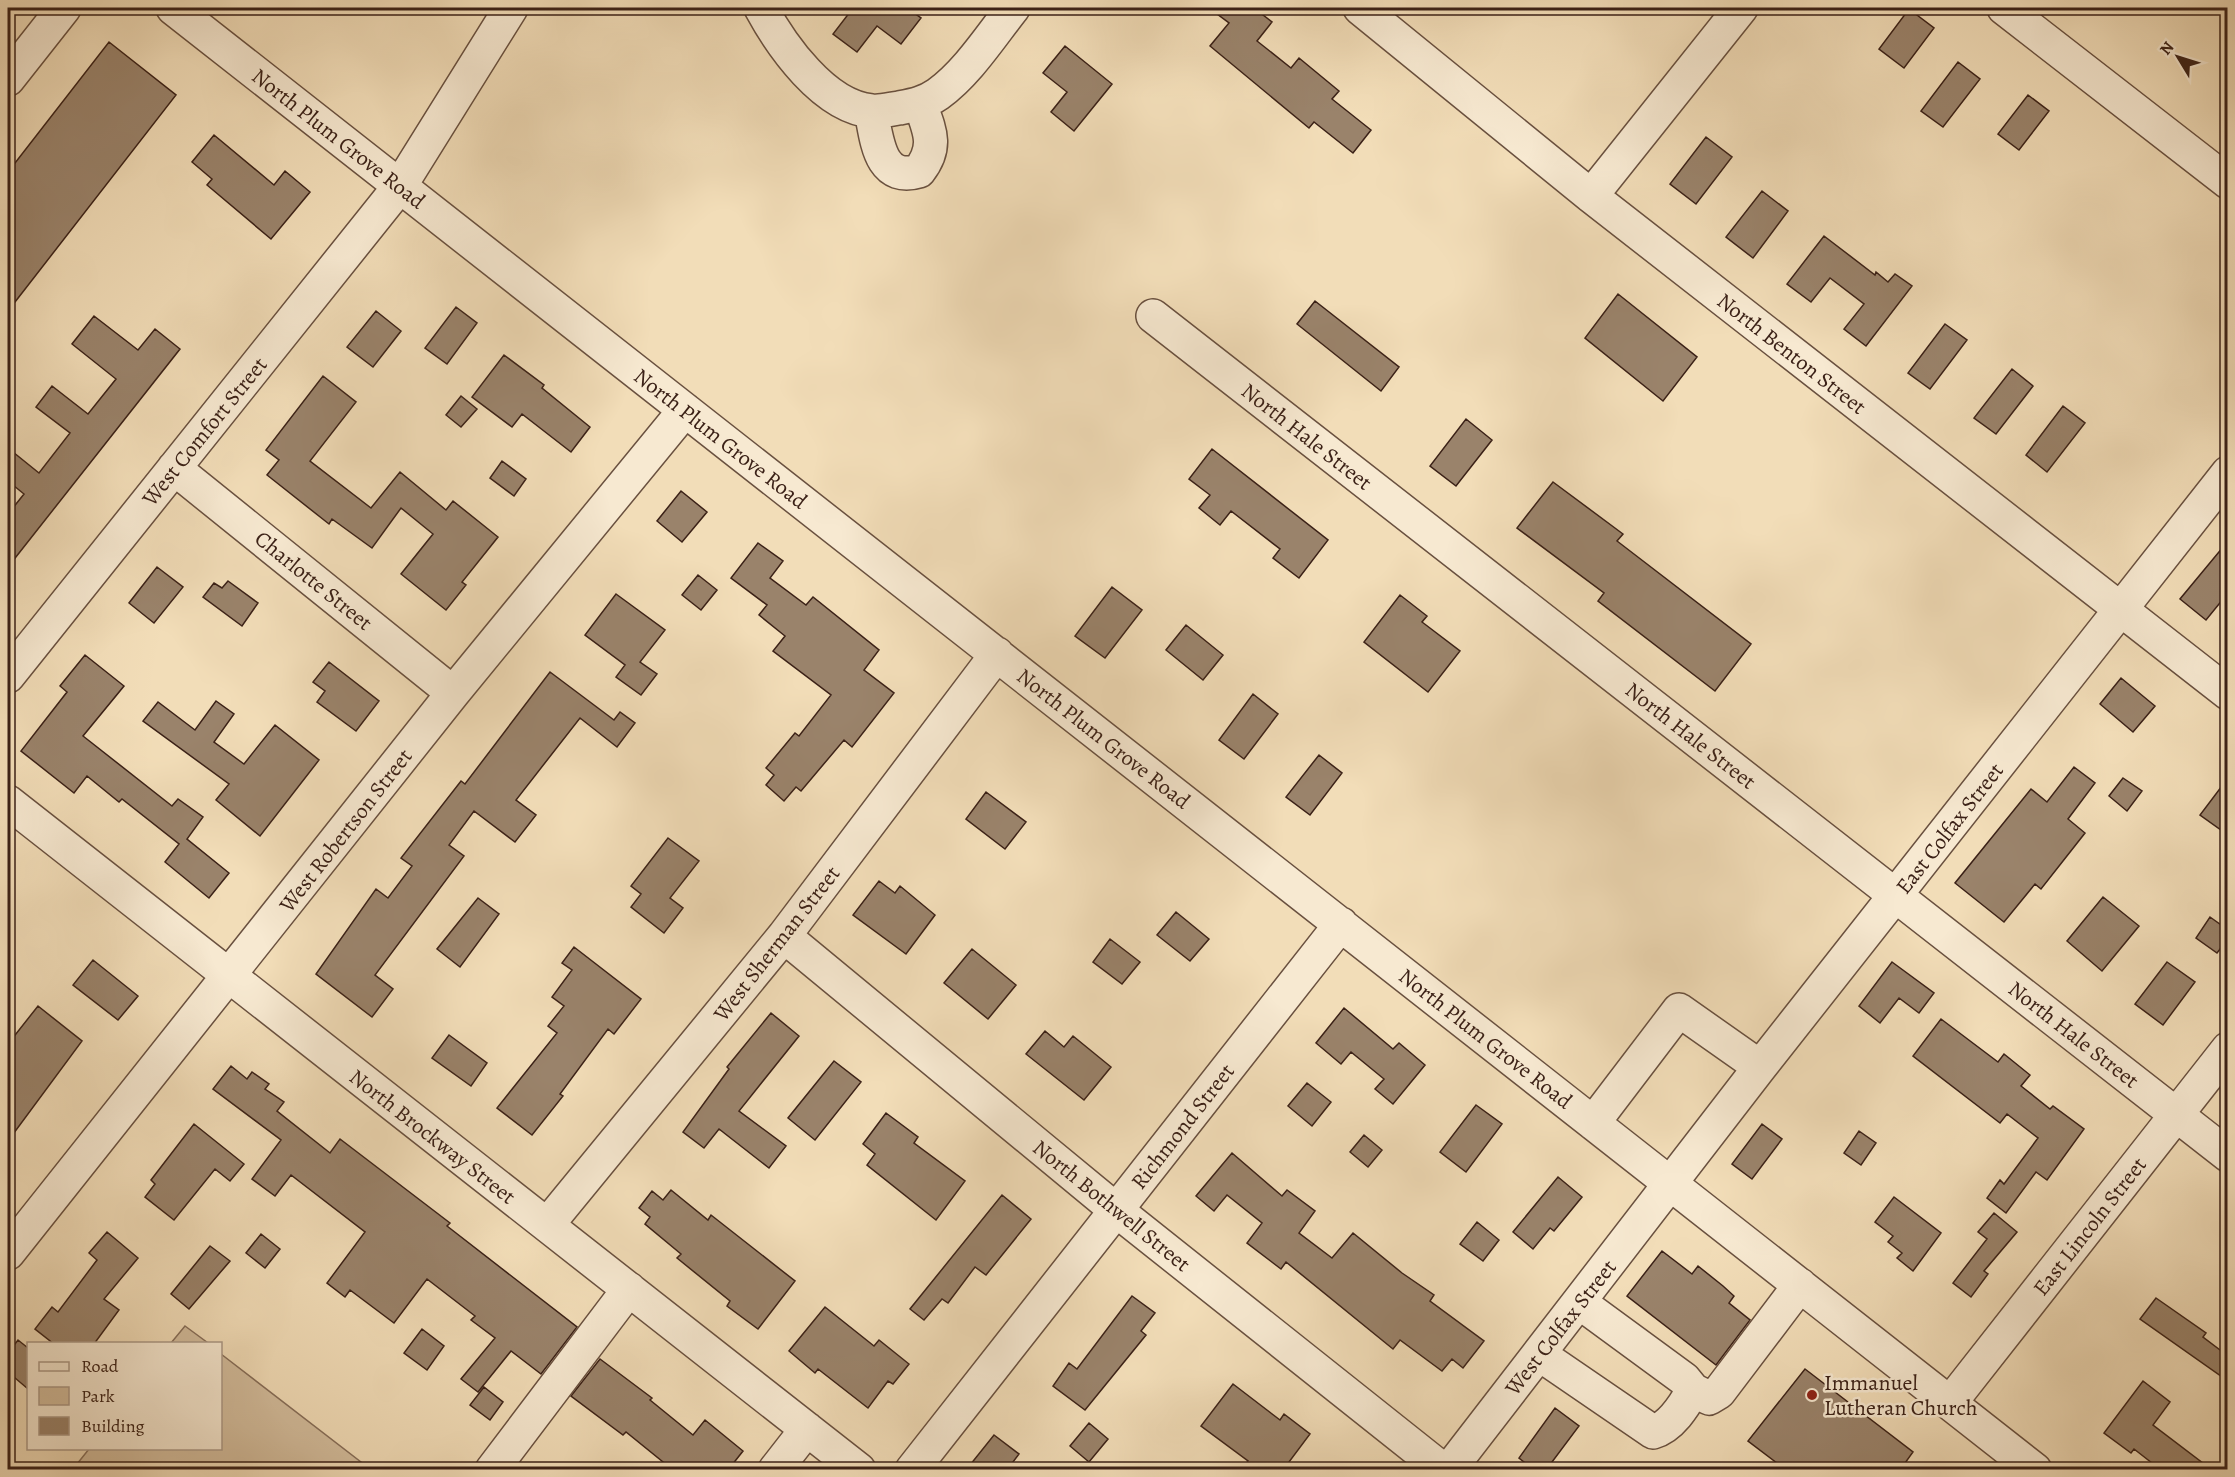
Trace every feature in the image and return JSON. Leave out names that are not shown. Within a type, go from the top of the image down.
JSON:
[{"type":"street","points":[[8,79],[64,8]]},
{"type":"street","name":"North Plum Grove Road","points":[[173,8],[2035,1470]]},
{"type":"street","name":"West Comfort Street","points":[[8,676],[400,186],[511,8]]},
{"type":"street","points":[[761,8],[777,38],[819,85],[849,104],[871,111],[920,104],[954,81],[1013,8]]},
{"type":"street","name":"North Benton Street","points":[[1360,8],[1591,196],[2228,693]]},
{"type":"street","points":[[1591,196],[1741,8]]},
{"type":"street","points":[[2004,8],[2228,182]]},
{"type":"street","points":[[871,111],[884,162],[894,171],[908,175],[919,171],[932,150],[930,131],[920,104]]},
{"type":"street","name":"North Hale Street","points":[[1153,316],[2228,1155]]},
{"type":"street","name":"West Robertson Street","points":[[8,1253],[453,693],[685,410]]},
{"type":"street","name":"Charlotte Street","points":[[174,468],[453,693]]},
{"type":"street","name":"East Colfax Street","points":[[1671,1184],[1760,1067],[2228,473]]},
{"type":"street","name":"West Sherman Street","points":[[547,1225],[784,936],[997,654]]},
{"type":"street","name":"North Brockway Street","points":[[8,802],[859,1470]]},
{"type":"street","name":"Richmond Street","points":[[912,1470],[1341,924]]},
{"type":"street","name":"North Bothwell Street","points":[[784,936],[1116,1210],[1443,1470]]},
{"type":"street","points":[[1593,1123],[1679,1010],[1760,1067]]},
{"type":"street","name":"East Lincoln Street","points":[[1950,1403],[2228,1049]]},
{"type":"street","name":"West Colfax Street","points":[[1449,1470],[1671,1184]]},
{"type":"street","points":[[1579,1302],[1684,1379],[1693,1390],[1709,1398],[1719,1392],[1800,1285]]},
{"type":"street","points":[[492,1470],[629,1289]]},
{"type":"street","points":[[1539,1354],[1653,1432],[1663,1429],[1693,1390]]},
{"type":"street","points":[[775,1470],[807,1428]]},
{"type":"green space","points":[[185,1326],[207,1342],[172,1342]]},
{"type":"green space","points":[[222,1355],[370,1469],[73,1469],[88,1450],[222,1450]]},
{"type":"building","points":[[853,8],[907,8],[921,18],[901,44],[877,26],[857,52],[833,34]]},
{"type":"building","points":[[1209,8],[1254,8],[1272,22],[1257,41],[1291,68],[1299,58],[1339,91],[1332,99],[1371,130],[1353,153],[1314,122],[1309,128],[1210,46],[1229,23]]},
{"type":"building","points":[[1909,9],[1934,28],[1904,68],[1879,49]]},
{"type":"building","points":[[109,42],[176,95],[8,311],[8,172]]},
{"type":"building","points":[[1065,46],[1112,84],[1074,131],[1051,112],[1067,92],[1043,73]]},
{"type":"building","points":[[1958,62],[1980,79],[1943,127],[1921,111]]},
{"type":"building","points":[[2028,95],[2049,111],[2019,150],[1998,134]]},
{"type":"building","points":[[214,135],[274,185],[285,171],[310,192],[271,239],[207,185],[212,179],[192,162]]},
{"type":"building","points":[[1706,137],[1732,157],[1696,204],[1670,184]]},
{"type":"building","points":[[1762,191],[1788,211],[1753,258],[1726,237]]},
{"type":"building","points":[[1824,236],[1875,275],[1876,272],[1888,282],[1895,274],[1912,286],[1866,346],[1844,329],[1864,304],[1830,278],[1811,302],[1787,284]]},
{"type":"building","points":[[1618,294],[1697,357],[1663,401],[1585,338]]},
{"type":"building","points":[[1315,301],[1399,367],[1381,391],[1297,324]]},
{"type":"building","points":[[456,307],[477,323],[447,364],[425,348]]},
{"type":"building","points":[[376,311],[401,331],[373,367],[347,347]]},
{"type":"building","points":[[94,316],[138,350],[155,329],[180,349],[8,567],[8,514],[24,494],[8,481],[8,448],[39,473],[70,433],[36,407],[52,386],[88,414],[116,379],[72,344]]},
{"type":"building","points":[[1945,324],[1967,340],[1930,389],[1908,373]]},
{"type":"building","points":[[504,355],[544,385],[542,388],[590,427],[571,452],[522,414],[512,427],[472,397]]},
{"type":"building","points":[[2012,369],[2033,386],[1996,434],[1974,418]]},
{"type":"building","points":[[323,376],[356,402],[310,461],[371,508],[400,472],[446,510],[453,501],[498,537],[462,582],[466,585],[446,610],[401,574],[433,534],[401,508],[372,548],[332,519],[329,524],[267,475],[279,460],[266,450]]},
{"type":"building","points":[[461,396],[477,409],[461,427],[446,415]]},
{"type":"building","points":[[2063,406],[2085,423],[2047,472],[2026,455]]},
{"type":"building","points":[[1466,419],[1492,440],[1456,486],[1430,466]]},
{"type":"building","points":[[1212,449],[1328,540],[1299,578],[1273,558],[1280,549],[1231,511],[1220,525],[1199,508],[1210,495],[1189,479]]},
{"type":"building","points":[[502,461],[526,479],[514,496],[490,478]]},
{"type":"building","points":[[1553,482],[1623,534],[1617,541],[1751,644],[1715,691],[1598,601],[1604,593],[1517,528]]},
{"type":"building","points":[[681,491],[707,512],[682,542],[657,521]]},
{"type":"building","points":[[2228,541],[2228,593],[2206,620],[2180,599]]},
{"type":"building","points":[[758,543],[783,561],[770,578],[806,605],[813,597],[879,650],[864,670],[894,693],[852,747],[844,740],[801,791],[796,787],[784,801],[766,785],[774,775],[766,768],[795,733],[799,736],[831,695],[773,651],[785,636],[759,615],[767,605],[731,578]]},
{"type":"building","points":[[157,567],[183,587],[154,623],[129,603]]},
{"type":"building","points":[[698,575],[717,590],[701,610],[682,595]]},
{"type":"building","points":[[228,581],[258,603],[242,626],[203,597],[214,583],[222,588]]},
{"type":"building","points":[[1112,587],[1142,610],[1105,658],[1075,636]]},
{"type":"building","points":[[616,594],[665,630],[640,662],[657,674],[641,695],[616,677],[625,665],[585,635]]},
{"type":"building","points":[[1400,595],[1427,616],[1422,622],[1460,651],[1428,692],[1364,642]]},
{"type":"building","points":[[1186,625],[1223,655],[1203,680],[1166,650]]},
{"type":"building","points":[[85,655],[124,686],[83,736],[172,806],[178,799],[203,817],[187,839],[229,873],[209,898],[165,862],[179,844],[122,799],[119,802],[87,776],[74,793],[21,751],[67,692],[60,686]]},
{"type":"building","points":[[329,662],[379,701],[356,731],[317,702],[325,691],[313,682]]},
{"type":"building","points":[[550,672],[614,720],[620,712],[635,723],[617,747],[580,718],[516,800],[536,815],[515,842],[474,811],[449,845],[464,856],[375,975],[393,989],[372,1017],[316,974],[376,889],[388,898],[412,866],[401,858],[461,781],[465,784]]},
{"type":"building","points":[[2121,678],[2155,706],[2133,732],[2100,704]]},
{"type":"building","points":[[1253,694],[1278,714],[1244,759],[1219,740]]},
{"type":"building","points":[[216,701],[234,714],[214,742],[244,764],[275,725],[319,760],[260,836],[216,800],[229,784],[143,721],[158,702],[195,730]]},
{"type":"building","points":[[1319,755],[1342,773],[1310,815],[1286,797]]},
{"type":"building","points":[[2074,767],[2095,783],[2068,819],[2085,833],[2041,889],[2035,884],[2004,922],[1955,883],[2031,789],[2047,802]]},
{"type":"building","points":[[2123,778],[2142,791],[2127,811],[2109,796]]},
{"type":"building","points":[[2228,778],[2228,835],[2200,815]]},
{"type":"building","points":[[986,792],[1026,822],[1005,849],[966,819]]},
{"type":"building","points":[[668,838],[699,861],[670,898],[683,908],[664,933],[631,907],[641,894],[631,886]]},
{"type":"building","points":[[879,881],[895,893],[900,886],[935,915],[906,954],[853,915]]},
{"type":"building","points":[[2103,897],[2139,926],[2102,971],[2067,941]]},
{"type":"building","points":[[478,898],[499,914],[460,967],[437,949]]},
{"type":"building","points":[[1176,912],[1209,939],[1190,961],[1157,935]]},
{"type":"building","points":[[2210,917],[2228,930],[2228,939],[2217,953],[2196,938]]},
{"type":"building","points":[[1110,939],[1140,962],[1122,984],[1093,962]]},
{"type":"building","points":[[574,947],[641,999],[614,1034],[608,1029],[560,1094],[563,1096],[532,1135],[497,1108],[557,1033],[548,1026],[564,1006],[552,997],[572,970],[562,963]]},
{"type":"building","points":[[972,949],[1016,985],[988,1019],[944,983]]},
{"type":"building","points":[[93,960],[138,996],[118,1020],[73,985]]},
{"type":"building","points":[[1892,962],[1934,993],[1919,1013],[1899,998],[1880,1023],[1859,1006]]},
{"type":"building","points":[[2167,962],[2195,982],[2163,1025],[2135,1004]]},
{"type":"building","points":[[38,1006],[82,1041],[8,1141],[8,1044]]},
{"type":"building","points":[[1344,1008],[1393,1049],[1399,1043],[1425,1065],[1393,1104],[1375,1089],[1384,1079],[1351,1052],[1341,1064],[1316,1043]]},
{"type":"building","points":[[771,1013],[799,1036],[739,1111],[786,1146],[769,1168],[719,1129],[704,1148],[683,1132],[729,1069],[727,1067]]},
{"type":"building","points":[[1941,1019],[1998,1062],[2004,1054],[2030,1075],[2021,1086],[2050,1109],[2053,1106],[2084,1129],[2047,1180],[2036,1172],[2006,1213],[1987,1198],[2000,1180],[2004,1184],[2038,1138],[2007,1114],[2000,1123],[1913,1056]]},
{"type":"building","points":[[1045,1031],[1064,1047],[1073,1036],[1111,1067],[1084,1100],[1026,1054]]},
{"type":"building","points":[[449,1035],[487,1063],[471,1086],[432,1058]]},
{"type":"building","points":[[834,1061],[861,1082],[815,1140],[788,1118]]},
{"type":"building","points":[[231,1066],[247,1079],[252,1072],[269,1084],[265,1089],[284,1102],[277,1111],[330,1153],[340,1139],[450,1223],[447,1226],[577,1327],[541,1374],[511,1351],[478,1392],[461,1379],[495,1338],[471,1320],[475,1316],[427,1279],[394,1323],[350,1290],[345,1297],[327,1283],[365,1232],[291,1175],[275,1196],[252,1179],[281,1140],[213,1089]]},
{"type":"building","points":[[1307,1083],[1331,1102],[1312,1126],[1288,1106]]},
{"type":"building","points":[[1476,1105],[1502,1124],[1466,1172],[1440,1152]]},
{"type":"building","points":[[886,1113],[918,1137],[914,1143],[965,1181],[936,1220],[867,1165],[875,1154],[863,1144]]},
{"type":"building","points":[[194,1124],[244,1164],[230,1181],[215,1169],[174,1220],[145,1197],[155,1184],[151,1180]]},
{"type":"building","points":[[1762,1124],[1782,1139],[1752,1179],[1732,1164]]},
{"type":"building","points":[[1859,1131],[1876,1143],[1861,1165],[1844,1153]]},
{"type":"building","points":[[1364,1135],[1382,1150],[1368,1167],[1350,1152]]},
{"type":"building","points":[[1232,1153],[1282,1196],[1287,1190],[1315,1211],[1299,1233],[1332,1258],[1353,1233],[1402,1273],[1434,1295],[1430,1301],[1484,1341],[1463,1368],[1452,1359],[1442,1371],[1400,1340],[1393,1349],[1286,1262],[1281,1269],[1247,1243],[1262,1223],[1227,1195],[1214,1211],[1196,1196]]},
{"type":"building","points":[[1558,1177],[1582,1197],[1554,1231],[1550,1228],[1533,1249],[1513,1232]]},
{"type":"building","points":[[671,1190],[708,1220],[711,1215],[795,1281],[758,1329],[727,1306],[730,1301],[677,1258],[681,1254],[645,1224],[650,1217],[639,1208],[652,1191],[663,1200]]},
{"type":"building","points":[[1002,1195],[1031,1219],[986,1275],[975,1267],[948,1303],[942,1299],[924,1320],[910,1309]]},
{"type":"building","points":[[1894,1197],[1941,1233],[1913,1271],[1897,1258],[1902,1253],[1888,1242],[1893,1236],[1875,1222]]},
{"type":"building","points":[[1994,1213],[2017,1232],[1984,1271],[1988,1274],[1971,1297],[1953,1283],[1987,1239],[1978,1232]]},
{"type":"building","points":[[1477,1222],[1499,1240],[1483,1261],[1460,1244]]},
{"type":"building","points":[[107,1232],[138,1258],[104,1299],[119,1310],[95,1342],[51,1342],[35,1329],[52,1307],[58,1312],[97,1260],[89,1253]]},
{"type":"building","points":[[261,1234],[280,1249],[265,1268],[246,1253]]},
{"type":"building","points":[[210,1246],[230,1261],[189,1309],[171,1294]]},
{"type":"building","points":[[1662,1251],[1692,1274],[1698,1266],[1734,1296],[1729,1303],[1750,1320],[1716,1365],[1627,1296]]},
{"type":"building","points":[[1132,1296],[1155,1313],[1141,1331],[1146,1335],[1085,1410],[1053,1386],[1069,1363],[1077,1369]]},
{"type":"building","points":[[2156,1298],[2206,1333],[2203,1337],[2228,1356],[2228,1381],[2140,1319]]},
{"type":"building","points":[[825,1307],[874,1346],[879,1340],[909,1364],[893,1384],[888,1381],[868,1408],[818,1369],[815,1373],[789,1351]]},
{"type":"building","points":[[422,1329],[444,1346],[427,1370],[404,1353]]},
{"type":"building","points":[[18,1340],[27,1347],[27,1388],[8,1372],[8,1353]]},
{"type":"building","points":[[600,1359],[652,1398],[650,1400],[693,1435],[705,1420],[743,1451],[728,1470],[673,1470],[626,1432],[623,1435],[571,1396]]},
{"type":"building","name":"Immanuel Lutheran Church","points":[[1805,1369],[1913,1452],[1900,1470],[1786,1470],[1748,1441]]},
{"type":"building","points":[[2143,1381],[2170,1402],[2153,1425],[2212,1470],[2161,1470],[2134,1449],[2131,1453],[2104,1433]]},
{"type":"building","points":[[1233,1384],[1280,1420],[1284,1414],[1310,1434],[1283,1470],[1241,1470],[1248,1461],[1201,1426]]},
{"type":"building","points":[[484,1387],[503,1402],[490,1420],[470,1405]]},
{"type":"building","points":[[1555,1408],[1579,1426],[1546,1470],[1534,1470],[1519,1458]]},
{"type":"building","points":[[1089,1423],[1108,1439],[1089,1462],[1070,1446]]},
{"type":"building","points":[[994,1435],[1019,1454],[1007,1470],[966,1470]]},
{"type":"place","name":"Immanuel Lutheran Church","points":[[1812,1395]]}]
